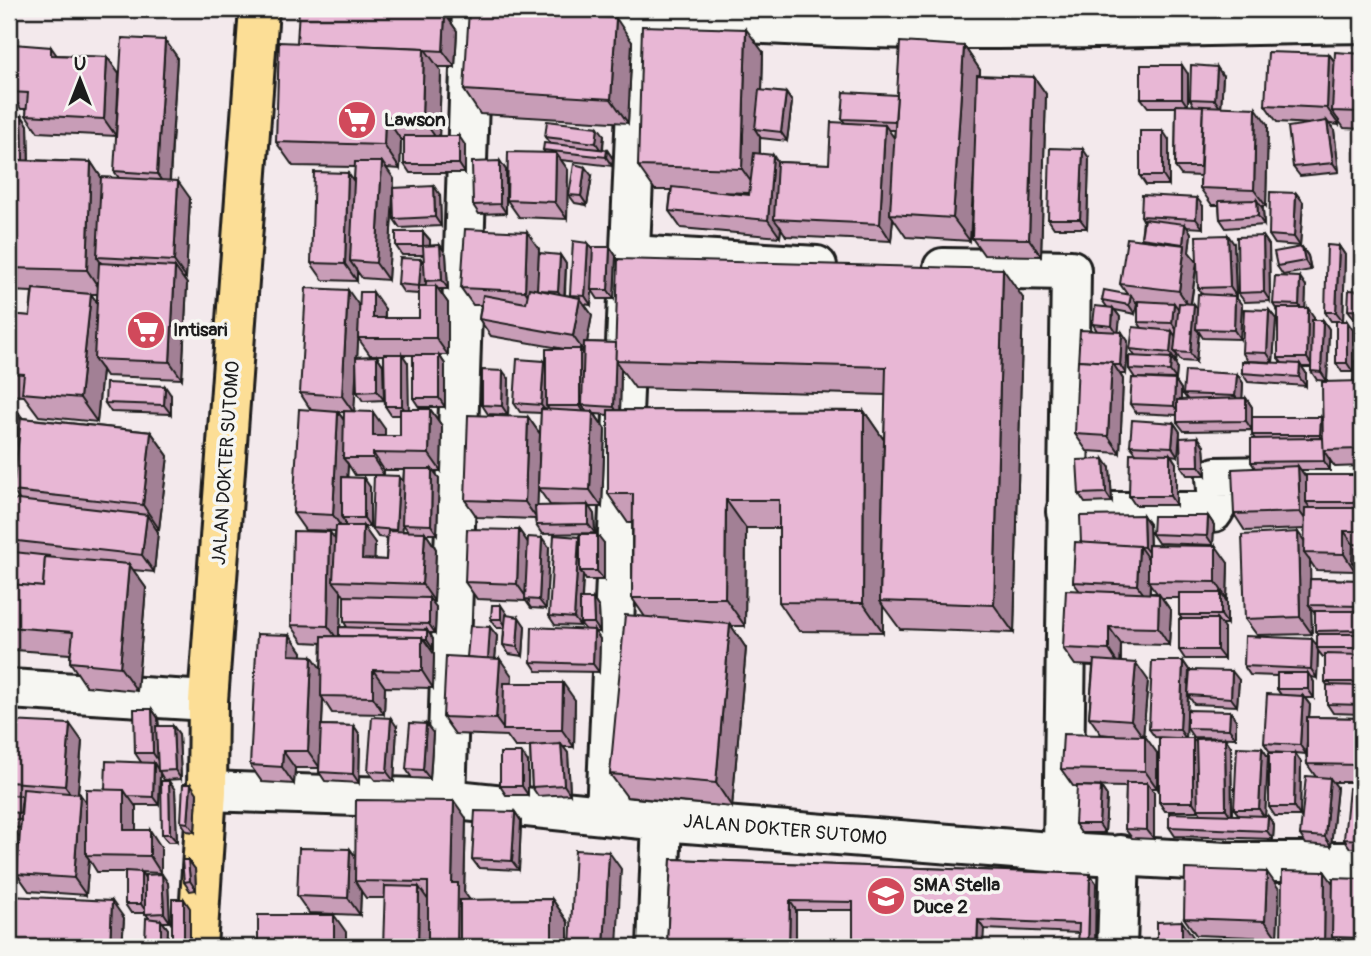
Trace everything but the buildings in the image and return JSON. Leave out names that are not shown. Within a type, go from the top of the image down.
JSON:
[{"type":"main road","name":"JALAN DOKTER SUTOMO","points":[[197,947],[207,791],[208,701],[258,9]]},
{"type":"street","points":[[446,799],[472,9]]},
{"type":"street","points":[[586,9],[640,15],[1362,23]]},
{"type":"street","points":[[606,813],[640,15]]},
{"type":"street","points":[[630,255],[854,267]]},
{"type":"street","points":[[908,268],[1071,270],[1063,853]]},
{"type":"street","points":[[1066,512],[1213,512],[1218,503],[1216,477],[1362,475]]},
{"type":"street","points":[[9,689],[208,701]]},
{"type":"street","name":"JALAN DOKTER SUTOMO","points":[[207,791],[446,799],[606,813],[662,821],[1063,853],[1226,862],[1362,862]]},
{"type":"street","points":[[657,947],[662,821]]},
{"type":"street","points":[[1117,947],[1120,855]]},
{"type":"place","name":"Lawson","points":[[357,120]]},
{"type":"place","name":"Intisari","points":[[146,330]]},
{"type":"place","name":"SMA Stella Duce 2","points":[[886,896]]}]
